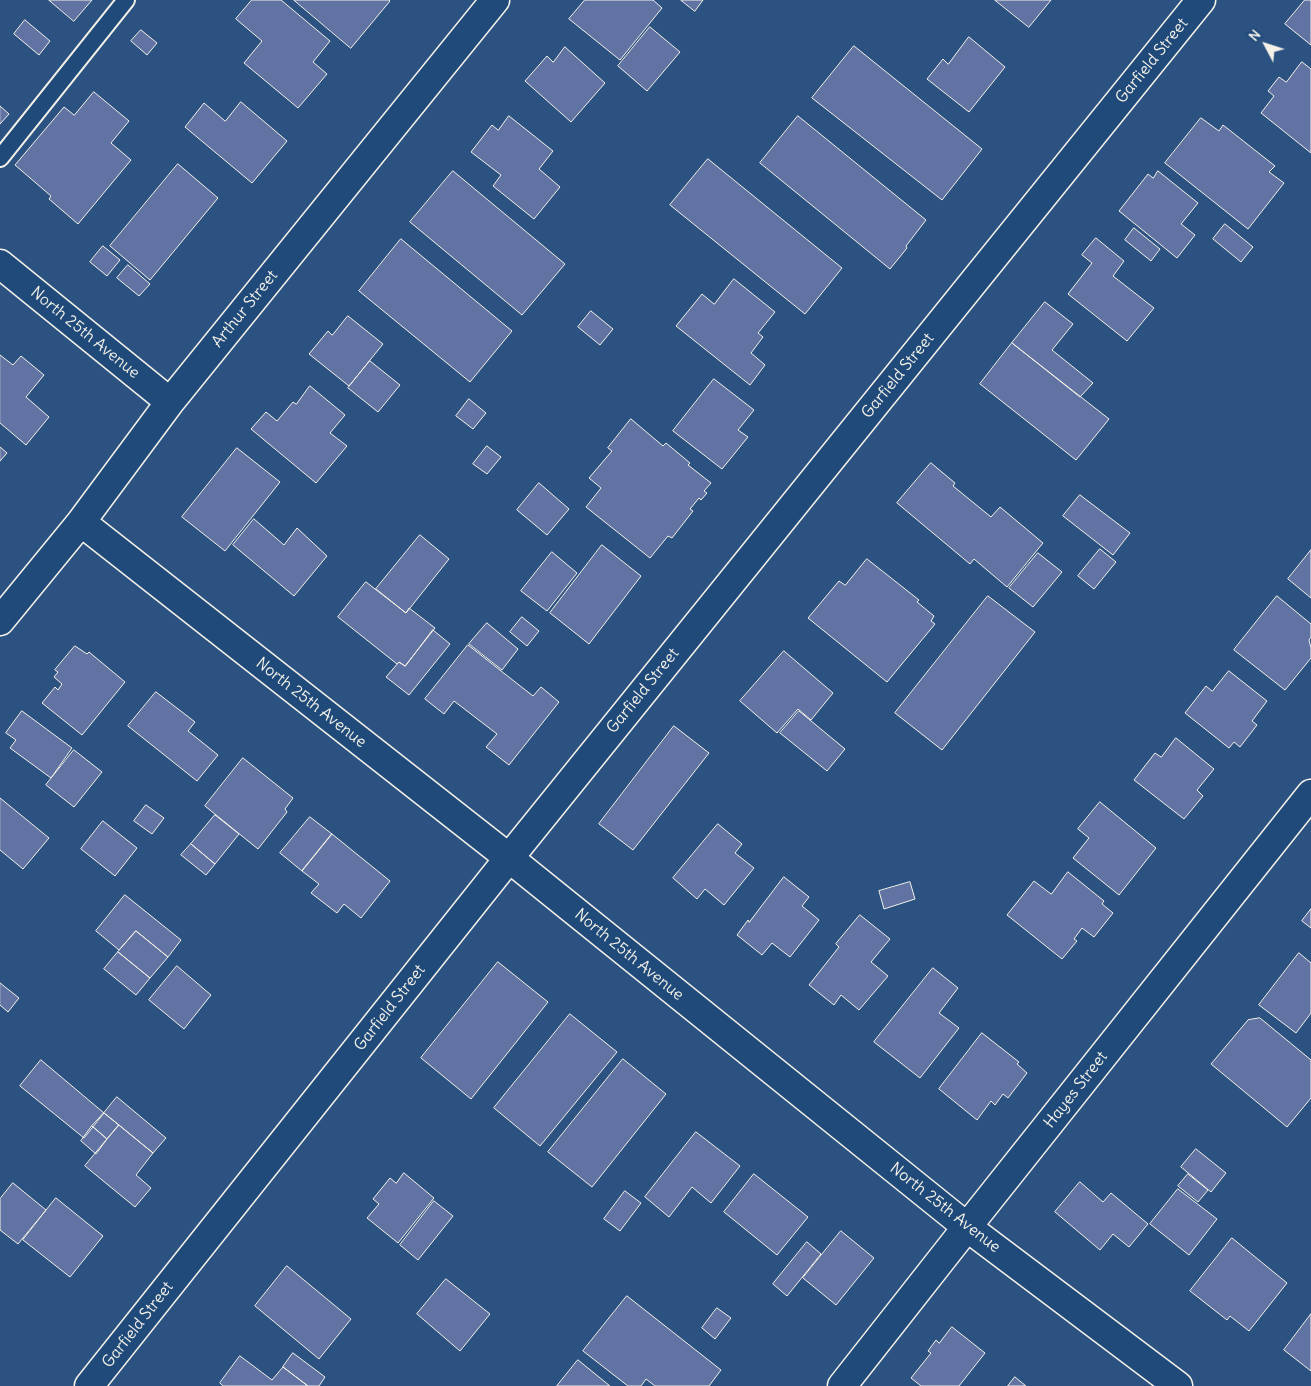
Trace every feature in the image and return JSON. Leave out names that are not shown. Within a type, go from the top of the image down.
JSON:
[{"type":"street","name":"Arthur Street","points":[[0,621],[81,522],[170,402],[495,0]]},
{"type":"street","name":"Garfield Street","points":[[89,1386],[509,858],[1201,0]]},
{"type":"street","name":"North 25th Avenue","points":[[0,264],[170,402]]},
{"type":"street","name":"North 25th Avenue","points":[[81,522],[509,858],[967,1227],[1178,1386]]},
{"type":"street","name":"Hayes Street","points":[[842,1386],[1311,794]]},
{"type":"lane","points":[[0,158],[126,0]]},
{"type":"building","points":[[49,0],[92,0],[74,21]]},
{"type":"building","points":[[252,0],[281,0],[330,41],[313,62],[327,74],[298,108],[244,63],[262,41],[236,19]]},
{"type":"building","points":[[294,0],[389,0],[390,1],[351,48]]},
{"type":"building","points":[[585,0],[653,0],[662,8],[620,60],[569,19]]},
{"type":"building","points":[[681,0],[703,0],[695,11]]},
{"type":"building","points":[[995,0],[1051,0],[1029,27]]},
{"type":"building","points":[[1305,0],[1311,0],[1311,45],[1285,24]]},
{"type":"building","points":[[25,20],[50,41],[39,55],[14,34]]},
{"type":"building","points":[[650,27],[680,52],[647,91],[618,66]]},
{"type":"building","points":[[141,30],[157,43],[147,55],[131,41]]},
{"type":"building","points":[[969,37],[1005,67],[969,112],[927,79],[943,59],[948,64]]},
{"type":"building","points":[[854,46],[982,149],[942,200],[812,98]]},
{"type":"building","points":[[565,47],[605,83],[571,122],[525,81],[547,56],[553,62]]},
{"type":"building","points":[[1302,62],[1311,69],[1311,153],[1261,113],[1274,96],[1268,91],[1279,77],[1286,82]]},
{"type":"building","points":[[94,92],[129,121],[111,143],[131,160],[78,224],[49,199],[51,196],[15,165],[64,107],[74,115]]},
{"type":"building","points":[[241,102],[287,141],[252,183],[185,127],[204,103],[225,121]]},
{"type":"building","points":[[0,106],[9,114],[0,124]]},
{"type":"building","points":[[509,116],[553,151],[539,169],[560,187],[534,219],[493,186],[501,175],[471,152],[492,125],[498,130]]},
{"type":"building","points":[[798,116],[926,220],[890,269],[760,163]]},
{"type":"building","points":[[1201,118],[1219,131],[1223,125],[1275,166],[1269,172],[1284,183],[1248,229],[1165,163]]},
{"type":"building","points":[[708,159],[842,268],[805,314],[670,205]]},
{"type":"building","points":[[178,164],[218,198],[150,280],[110,246]]},
{"type":"building","points":[[453,171],[565,264],[522,315],[410,222]]},
{"type":"building","points":[[1158,171],[1198,203],[1181,224],[1195,235],[1177,258],[1119,211],[1148,174],[1153,178]]},
{"type":"building","points":[[1225,224],[1253,247],[1241,262],[1213,239]]},
{"type":"building","points":[[1134,228],[1160,249],[1151,261],[1125,240]]},
{"type":"building","points":[[1096,238],[1124,261],[1113,276],[1154,308],[1127,341],[1068,294],[1092,263],[1082,255]]},
{"type":"building","points":[[401,239],[512,331],[470,382],[359,291]]},
{"type":"building","points":[[103,246],[120,260],[107,276],[90,262]]},
{"type":"building","points":[[128,265],[150,284],[139,296],[117,278]]},
{"type":"building","points":[[734,279],[775,312],[758,333],[763,337],[751,353],[765,365],[750,385],[676,326],[702,294],[714,304]]},
{"type":"building","points":[[1045,302],[1073,324],[1052,350],[1093,383],[1080,397],[1012,343]]},
{"type":"building","points":[[591,311],[613,329],[600,345],[578,327]]},
{"type":"building","points":[[348,316],[383,344],[349,386],[309,354],[328,331],[332,335]]},
{"type":"building","points":[[1012,343],[1109,419],[1076,460],[980,384]]},
{"type":"building","points":[[0,355],[13,365],[21,356],[44,375],[26,397],[49,417],[26,445],[0,423]]},
{"type":"building","points":[[370,361],[400,385],[378,412],[348,388]]},
{"type":"building","points":[[714,379],[754,410],[738,430],[748,437],[722,469],[673,431]]},
{"type":"building","points":[[310,386],[345,415],[330,433],[347,446],[316,483],[251,429],[266,412],[277,421],[293,402],[296,404]]},
{"type":"building","points":[[469,399],[486,413],[473,429],[456,416]]},
{"type":"building","points":[[631,419],[663,446],[666,443],[690,463],[688,465],[711,483],[704,491],[707,493],[701,500],[699,498],[690,509],[693,511],[672,538],[668,536],[650,558],[586,507],[601,488],[589,478],[612,451],[608,448]]},
{"type":"building","points":[[487,446],[501,457],[487,474],[473,464]]},
{"type":"building","points":[[0,447],[7,453],[0,461]]},
{"type":"building","points":[[237,448],[280,482],[225,551],[182,517]]},
{"type":"building","points":[[931,463],[955,483],[953,486],[991,517],[1000,507],[1043,543],[1007,587],[974,559],[970,564],[897,503]]},
{"type":"building","points":[[539,483],[569,509],[547,535],[517,510]]},
{"type":"building","points":[[1080,495],[1130,533],[1113,555],[1063,516]]},
{"type":"building","points":[[254,519],[284,545],[297,528],[327,556],[294,596],[233,545]]},
{"type":"building","points":[[420,535],[449,559],[406,613],[376,589]]},
{"type":"building","points":[[602,545],[641,576],[589,644],[550,613]]},
{"type":"building","points":[[1100,549],[1116,562],[1094,589],[1078,576]]},
{"type":"building","points":[[1311,550],[1311,598],[1288,579]]},
{"type":"building","points":[[552,552],[577,573],[547,611],[521,591]]},
{"type":"building","points":[[1038,553],[1062,572],[1033,607],[1009,588]]},
{"type":"building","points":[[867,559],[919,600],[917,602],[934,616],[931,621],[935,624],[887,682],[808,618],[839,581],[845,585]]},
{"type":"building","points":[[366,582],[406,613],[409,608],[435,628],[405,666],[399,662],[397,664],[338,617]]},
{"type":"building","points":[[988,596],[1035,632],[942,750],[895,713]]},
{"type":"building","points":[[1277,596],[1311,624],[1311,637],[1309,640],[1311,658],[1285,690],[1234,650]]},
{"type":"building","points":[[522,617],[539,631],[527,646],[510,632]]},
{"type":"building","points":[[487,623],[518,649],[502,670],[469,644]]},
{"type":"building","points":[[433,630],[450,644],[409,695],[386,677],[399,662],[405,666]]},
{"type":"building","points":[[468,645],[533,696],[541,687],[559,702],[509,765],[486,747],[497,734],[454,701],[444,714],[425,699]]},
{"type":"building","points":[[75,646],[87,654],[89,652],[125,682],[82,735],[42,703],[55,687],[58,690],[62,684],[54,677],[58,672],[55,670]]},
{"type":"building","points":[[784,651],[833,693],[811,720],[798,709],[777,733],[740,701]]},
{"type":"building","points":[[1229,671],[1267,701],[1252,721],[1257,725],[1240,747],[1234,742],[1229,748],[1185,713],[1206,686],[1212,691]]},
{"type":"building","points":[[156,692],[195,722],[188,731],[218,755],[197,781],[128,726]]},
{"type":"building","points":[[22,711],[72,748],[51,778],[10,748],[16,740],[6,733]]},
{"type":"building","points":[[799,711],[845,749],[827,771],[780,733]]},
{"type":"building","points":[[674,726],[709,753],[633,850],[599,824]]},
{"type":"building","points":[[1176,738],[1214,769],[1197,790],[1203,796],[1184,819],[1134,780],[1155,753],[1161,757]]},
{"type":"building","points":[[74,750],[102,772],[74,807],[46,785]]},
{"type":"building","points":[[243,758],[293,798],[285,809],[287,812],[258,849],[205,806]]},
{"type":"building","points":[[0,798],[49,838],[23,869],[0,850]]},
{"type":"building","points":[[1100,802],[1156,848],[1119,895],[1073,858],[1089,838],[1078,829]]},
{"type":"building","points":[[146,805],[164,818],[152,834],[134,821]]},
{"type":"building","points":[[215,815],[239,834],[215,864],[191,844]]},
{"type":"building","points":[[310,817],[332,834],[302,871],[280,853]]},
{"type":"building","points":[[103,821],[137,848],[115,876],[81,849]]},
{"type":"building","points":[[718,824],[742,844],[735,853],[754,868],[724,905],[705,889],[697,899],[673,878]]},
{"type":"building","points":[[332,834],[390,881],[361,918],[344,904],[337,913],[311,893],[319,884],[302,871]]},
{"type":"building","points":[[191,844],[215,864],[206,875],[181,855]]},
{"type":"building","points":[[1068,872],[1104,901],[1102,904],[1113,913],[1094,937],[1082,928],[1074,939],[1077,941],[1062,959],[1007,915],[1034,881],[1051,894]]},
{"type":"building","points":[[784,877],[809,897],[802,906],[819,920],[790,957],[772,943],[762,955],[737,935]]},
{"type":"building","points":[[910,882],[915,899],[884,909],[879,891]]},
{"type":"building","points":[[125,895],[181,940],[168,957],[136,931],[119,950],[96,931]]},
{"type":"building","points":[[1311,909],[1311,928],[1302,921]]},
{"type":"building","points":[[860,915],[890,939],[871,962],[888,976],[859,1010],[841,995],[834,1005],[809,985],[839,947],[836,944]]},
{"type":"building","points":[[136,931],[168,957],[150,978],[118,952]]},
{"type":"building","points":[[118,952],[150,978],[136,995],[104,969]]},
{"type":"building","points":[[1299,953],[1311,963],[1311,1013],[1296,1033],[1259,1005]]},
{"type":"building","points":[[498,962],[548,1002],[471,1099],[421,1058]]},
{"type":"building","points":[[177,966],[211,995],[184,1029],[149,1000]]},
{"type":"building","points":[[933,968],[958,988],[939,1013],[959,1028],[920,1078],[874,1042]]},
{"type":"building","points":[[0,983],[19,998],[8,1012],[0,1005]]},
{"type":"building","points":[[570,1014],[617,1052],[540,1146],[494,1108]]},
{"type":"building","points":[[1260,1018],[1311,1060],[1311,1098],[1287,1127],[1211,1064],[1248,1020]]},
{"type":"building","points":[[982,1033],[1019,1062],[1017,1064],[1027,1073],[1008,1098],[1003,1094],[995,1105],[991,1101],[977,1120],[939,1089]]},
{"type":"building","points":[[623,1059],[666,1094],[592,1187],[548,1152]]},
{"type":"building","points":[[41,1060],[104,1113],[84,1138],[20,1086]]},
{"type":"building","points":[[117,1097],[166,1138],[153,1153],[104,1113]]},
{"type":"building","points":[[104,1113],[119,1125],[107,1139],[92,1126]]},
{"type":"building","points":[[119,1125],[153,1153],[136,1175],[151,1188],[135,1207],[85,1166]]},
{"type":"building","points":[[92,1126],[107,1139],[96,1154],[81,1141]]},
{"type":"building","points":[[696,1132],[740,1166],[711,1203],[692,1187],[669,1217],[645,1197]]},
{"type":"building","points":[[1196,1149],[1226,1173],[1211,1192],[1181,1167]]},
{"type":"building","points":[[404,1173],[434,1198],[398,1243],[367,1218],[379,1204],[373,1199],[390,1178],[396,1183]]},
{"type":"building","points":[[754,1174],[808,1217],[777,1255],[724,1212]]},
{"type":"building","points":[[1188,1174],[1208,1190],[1198,1202],[1178,1186]]},
{"type":"building","points":[[1080,1182],[1103,1202],[1111,1193],[1148,1224],[1129,1247],[1113,1234],[1100,1250],[1055,1212]]},
{"type":"building","points":[[13,1183],[46,1210],[18,1244],[0,1230],[0,1199]]},
{"type":"building","points":[[1178,1189],[1217,1219],[1189,1255],[1150,1224]]},
{"type":"building","points":[[625,1191],[641,1203],[620,1231],[604,1219]]},
{"type":"building","points":[[56,1198],[103,1236],[70,1277],[23,1240]]},
{"type":"building","points":[[434,1201],[453,1216],[418,1260],[400,1245]]},
{"type":"building","points":[[841,1231],[874,1258],[836,1305],[803,1278]]},
{"type":"building","points":[[1232,1238],[1287,1283],[1249,1331],[1230,1316],[1227,1320],[1190,1291]]},
{"type":"building","points":[[807,1242],[821,1254],[787,1296],[773,1284]]},
{"type":"building","points":[[287,1266],[351,1319],[319,1359],[255,1306]]},
{"type":"building","points":[[446,1279],[490,1314],[460,1351],[417,1314]]},
{"type":"building","points":[[627,1296],[721,1370],[709,1386],[655,1386],[646,1379],[641,1386],[628,1386],[583,1351]]},
{"type":"building","points":[[717,1308],[731,1318],[715,1339],[702,1328]]},
{"type":"building","points":[[1311,1314],[1311,1371],[1284,1350]]},
{"type":"building","points":[[952,1327],[985,1353],[959,1386],[921,1386],[911,1378],[931,1353],[928,1351],[936,1340],[939,1343]]},
{"type":"building","points":[[293,1353],[325,1377],[319,1386],[308,1386],[283,1367]]},
{"type":"building","points":[[240,1356],[272,1380],[283,1367],[308,1386],[223,1386],[220,1383]]},
{"type":"building","points":[[578,1360],[610,1386],[557,1386]]},
{"type":"building","points":[[1015,1377],[1026,1386],[1008,1386]]}]
